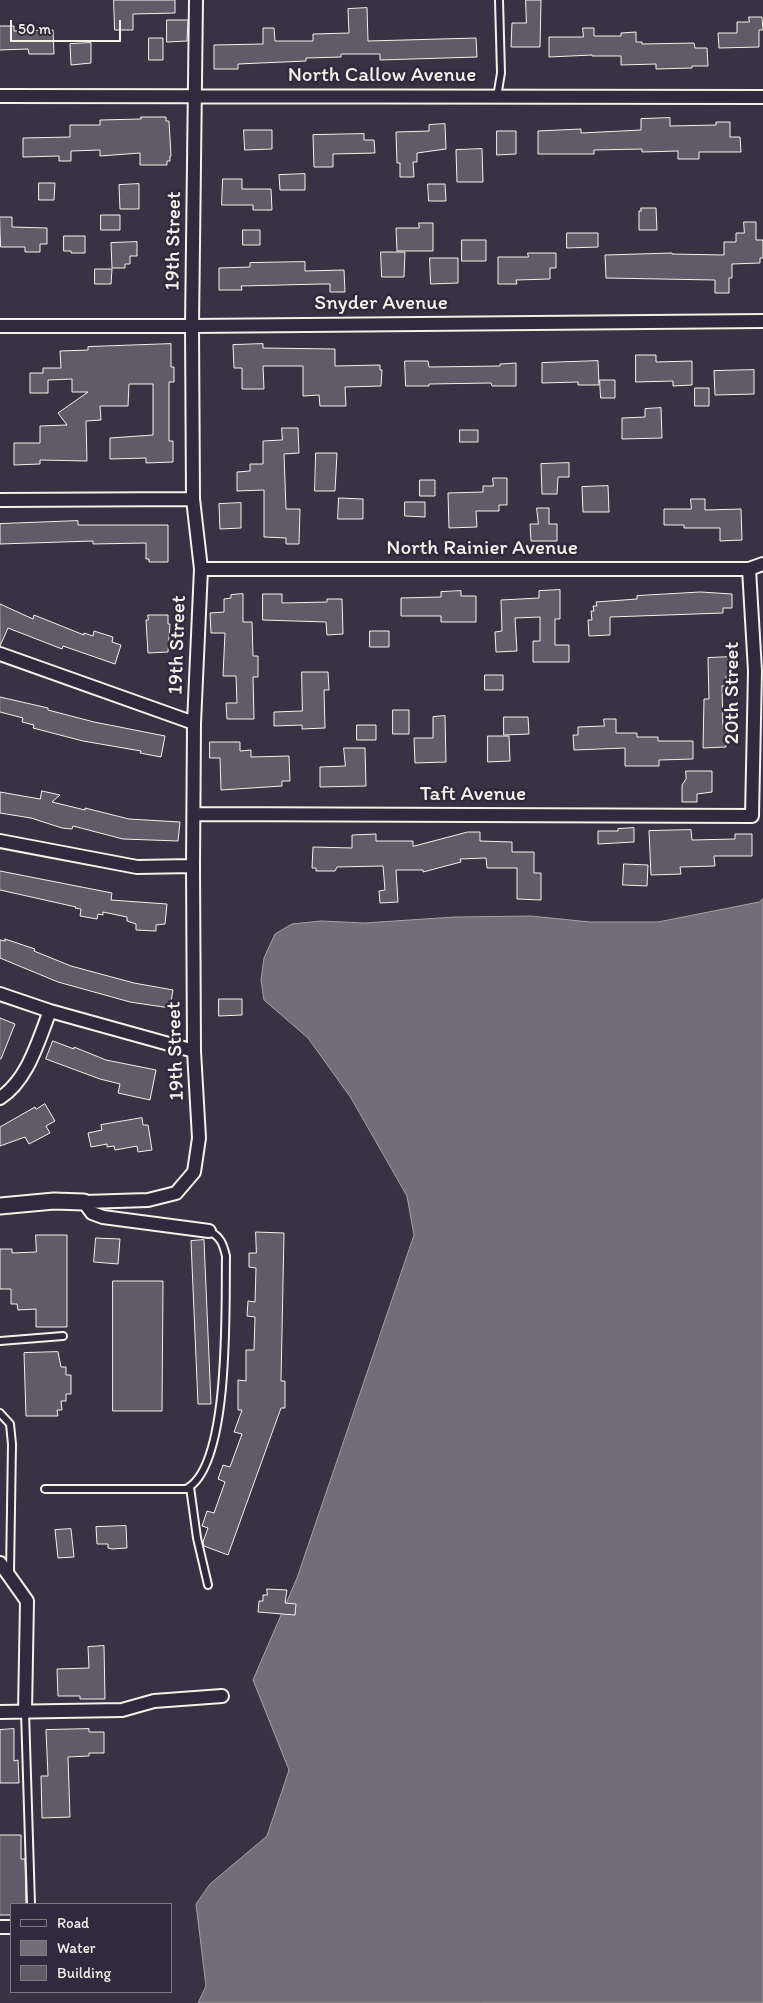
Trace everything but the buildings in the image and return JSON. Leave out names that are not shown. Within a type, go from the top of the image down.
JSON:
[{"type":"street","name":"19th Street","points":[[84,1202],[148,1200],[176,1193],[194,1172],[199,1138],[194,1051],[193,866],[194,723],[201,569],[194,499],[192,326],[197,96],[196,0]]},
{"type":"street","name":"North Callow Avenue","points":[[0,96],[763,97]]},
{"type":"street","name":"Snyder Avenue","points":[[0,326],[763,321]]},
{"type":"street","points":[[0,500],[194,499]]},
{"type":"street","name":"North Rainier Avenue","points":[[201,569],[750,569],[763,564]]},
{"type":"street","name":"20th Street","points":[[750,569],[759,670],[752,816]]},
{"type":"street","points":[[0,654],[194,723]]},
{"type":"street","name":"Taft Avenue","points":[[194,814],[752,816]]},
{"type":"street","points":[[0,841],[138,867],[193,866]]},
{"type":"street","points":[[0,994],[50,1011],[194,1051]]},
{"type":"street","points":[[0,1098],[13,1088],[24,1073],[50,1011]]},
{"type":"street","points":[[0,1206],[54,1201],[84,1202],[92,1213],[104,1217],[209,1231]]},
{"type":"street","points":[[0,1564],[27,1601],[25,1712]]},
{"type":"street","points":[[0,1712],[122,1710],[154,1701],[222,1696]]},
{"type":"lane","points":[[497,96],[501,73],[499,0]]},
{"type":"lane","points":[[44,1490],[177,1490],[194,1485],[206,1464],[218,1430],[222,1402],[226,1256],[222,1240],[209,1231]]},
{"type":"lane","points":[[0,1342],[63,1336]]},
{"type":"lane","points":[[0,1413],[10,1424],[11,1438],[10,1578]]},
{"type":"lane","points":[[190,1487],[197,1538],[208,1585]]},
{"type":"lane","points":[[25,1712],[31,1903]]},
{"type":"water","points":[[763,899],[763,2003],[198,2003],[206,1986],[196,1904],[210,1884],[267,1836],[289,1770],[253,1680],[297,1578],[414,1235],[407,1196],[351,1098],[308,1038],[264,1000],[261,980],[264,958],[275,934],[292,924],[321,921],[364,923],[455,917],[531,916],[590,922],[658,922],[759,902]]}]
